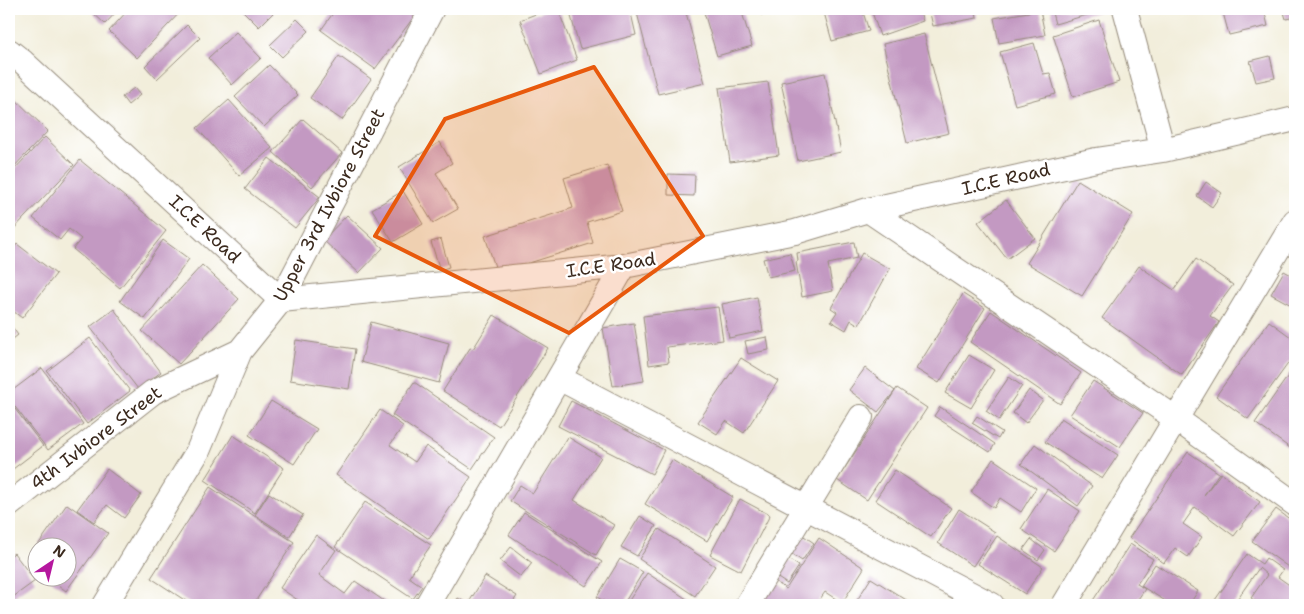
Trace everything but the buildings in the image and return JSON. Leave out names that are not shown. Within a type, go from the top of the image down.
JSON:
[{"type":"street","name":"Upper 3rd Ivbiore Street","points":[[105,605],[198,451],[240,351],[281,300],[432,9]]},
{"type":"street","points":[[1125,9],[1163,150]]},
{"type":"street","name":"I.C.E Road","points":[[14,62],[281,300],[624,266],[796,232],[868,210],[1096,160],[1163,150],[1295,118]]},
{"type":"street","points":[[868,210],[1175,418],[1295,504]]},
{"type":"street","points":[[1064,605],[1295,221]]},
{"type":"street","points":[[427,605],[624,266]]},
{"type":"street","name":"4th Ivbiore Street","points":[[9,504],[153,392],[240,351]]},
{"type":"street","points":[[559,378],[992,605]]},
{"type":"street","points":[[747,605],[861,417]]},
{"type":"highlighted area","points":[[594,67],[703,236],[569,333],[375,236],[445,119]]}]
